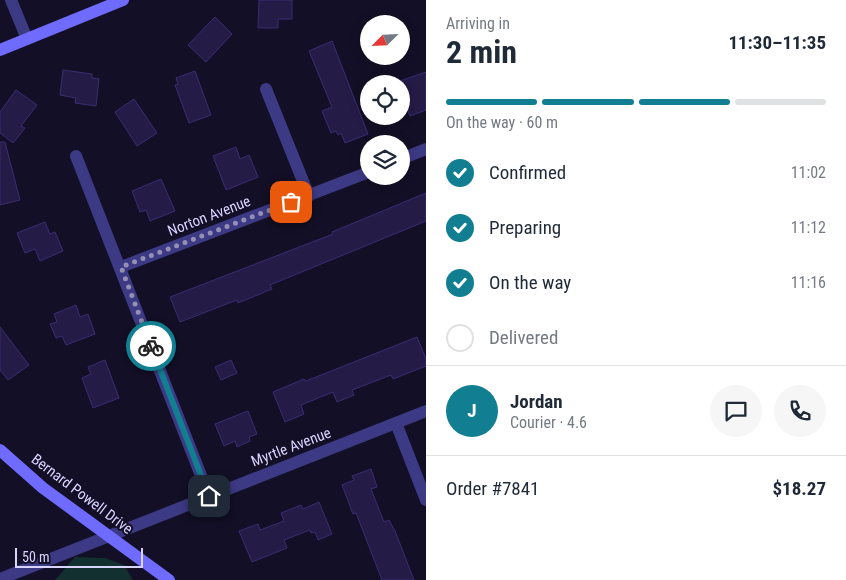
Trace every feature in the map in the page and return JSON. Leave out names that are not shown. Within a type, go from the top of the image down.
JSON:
[{"type":"street","points":[[11,0],[27,39]]},
{"type":"street","points":[[0,50],[123,0]]},
{"type":"street","points":[[266,89],[309,196]]},
{"type":"street","points":[[410,155],[426,149]]},
{"type":"street","points":[[76,156],[209,496]]},
{"type":"street","name":"Norton Avenue","points":[[121,267],[360,176]]},
{"type":"street","name":"Myrtle Avenue","points":[[2,579],[426,411]]},
{"type":"street","points":[[396,423],[426,500]]},
{"type":"street","name":"Bernard Powell Drive","points":[[0,450],[43,488],[170,580]]},
{"type":"green space","points":[[75,557],[105,558],[124,565],[133,580],[55,580]]},
{"type":"building","points":[[259,0],[292,0],[292,19],[278,19],[278,28],[258,28]]},
{"type":"building","points":[[215,17],[232,34],[206,62],[188,45]]},
{"type":"building","points":[[332,41],[360,113],[360,125],[365,125],[368,134],[360,135],[360,137],[345,143],[341,133],[338,135],[336,131],[331,133],[322,111],[332,107],[309,51]]},
{"type":"building","points":[[63,70],[92,74],[92,78],[99,79],[96,106],[75,103],[76,98],[60,95]]},
{"type":"building","points":[[195,71],[211,115],[189,123],[175,85],[178,84],[176,78]]},
{"type":"building","points":[[426,72],[426,110],[410,116],[410,78]]},
{"type":"building","points":[[16,90],[37,105],[21,126],[25,128],[13,143],[0,133],[0,112]]},
{"type":"building","points":[[134,99],[157,133],[137,146],[115,112]]},
{"type":"building","points":[[0,142],[5,142],[20,200],[0,205]]},
{"type":"building","points":[[236,147],[240,159],[249,155],[258,177],[226,190],[213,156]]},
{"type":"building","points":[[161,179],[175,211],[150,221],[146,210],[140,212],[132,191]]},
{"type":"building","points":[[426,193],[426,221],[270,285],[272,289],[238,303],[237,300],[180,322],[170,297],[333,234],[332,232]]},
{"type":"building","points":[[45,222],[50,234],[55,232],[63,251],[40,261],[35,249],[25,253],[17,233]]},
{"type":"building","points":[[76,305],[80,317],[88,314],[95,334],[66,345],[62,336],[56,338],[50,324],[57,322],[54,314]]},
{"type":"building","points":[[0,327],[29,365],[8,380],[0,370]]},
{"type":"building","points":[[417,337],[426,359],[426,366],[393,379],[391,375],[352,390],[354,395],[337,402],[333,392],[301,405],[304,414],[285,422],[273,392]]},
{"type":"building","points":[[105,360],[119,398],[93,408],[82,378],[91,374],[88,367]]},
{"type":"building","points":[[231,360],[237,373],[221,380],[215,367]]},
{"type":"building","points":[[248,411],[257,434],[249,437],[250,441],[237,447],[235,441],[224,446],[215,424]]},
{"type":"building","points":[[371,469],[377,487],[371,489],[384,522],[389,520],[395,531],[414,580],[382,580],[356,513],[353,514],[342,485],[354,480],[352,476]]},
{"type":"building","points":[[319,502],[332,534],[318,540],[315,532],[311,533],[310,530],[284,540],[287,548],[252,562],[239,531],[258,524],[260,530],[284,521],[281,513],[301,505],[303,509]]},
{"type":"way so far","points":[[151,346],[121,267],[291,202]]},
{"type":"route","points":[[151,346],[209,496]]}]
